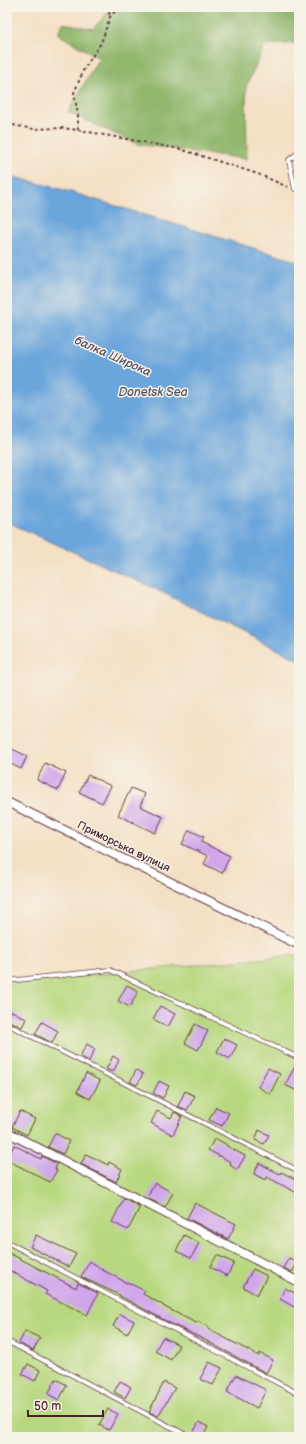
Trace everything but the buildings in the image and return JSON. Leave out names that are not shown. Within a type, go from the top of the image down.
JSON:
[{"type":"street","name":"Приморська вулиця","points":[[7,802],[299,945]]},
{"type":"street","points":[[7,1132],[299,1282]]},
{"type":"lane","points":[[295,190],[289,160],[299,152]]},
{"type":"lane","points":[[7,981],[110,970],[299,1058]]},
{"type":"lane","points":[[7,1024],[299,1171]]},
{"type":"lane","points":[[7,1242],[299,1394]]},
{"type":"lane","points":[[7,1341],[190,1437]]},
{"type":"path","points":[[94,7],[108,8],[110,17]]},
{"type":"path","points":[[78,130],[78,115],[74,93],[84,70],[101,43],[110,17],[119,7]]},
{"type":"path","points":[[7,124],[34,129],[62,128],[78,130],[180,150],[258,174],[295,190]]},
{"type":"green space","points":[[113,7],[299,7],[298,43],[265,45],[246,87],[247,159],[137,144],[68,112],[99,58],[58,34],[63,23],[93,29]]},
{"type":"green space","points":[[299,955],[299,1437],[7,1437],[7,983]]},
{"type":"water","name":"Donetsk Sea","points":[[7,175],[64,190],[299,262],[299,660],[151,587],[7,522]]},
{"type":"water label","name":"балка Широка","points":[[113,356]]}]
